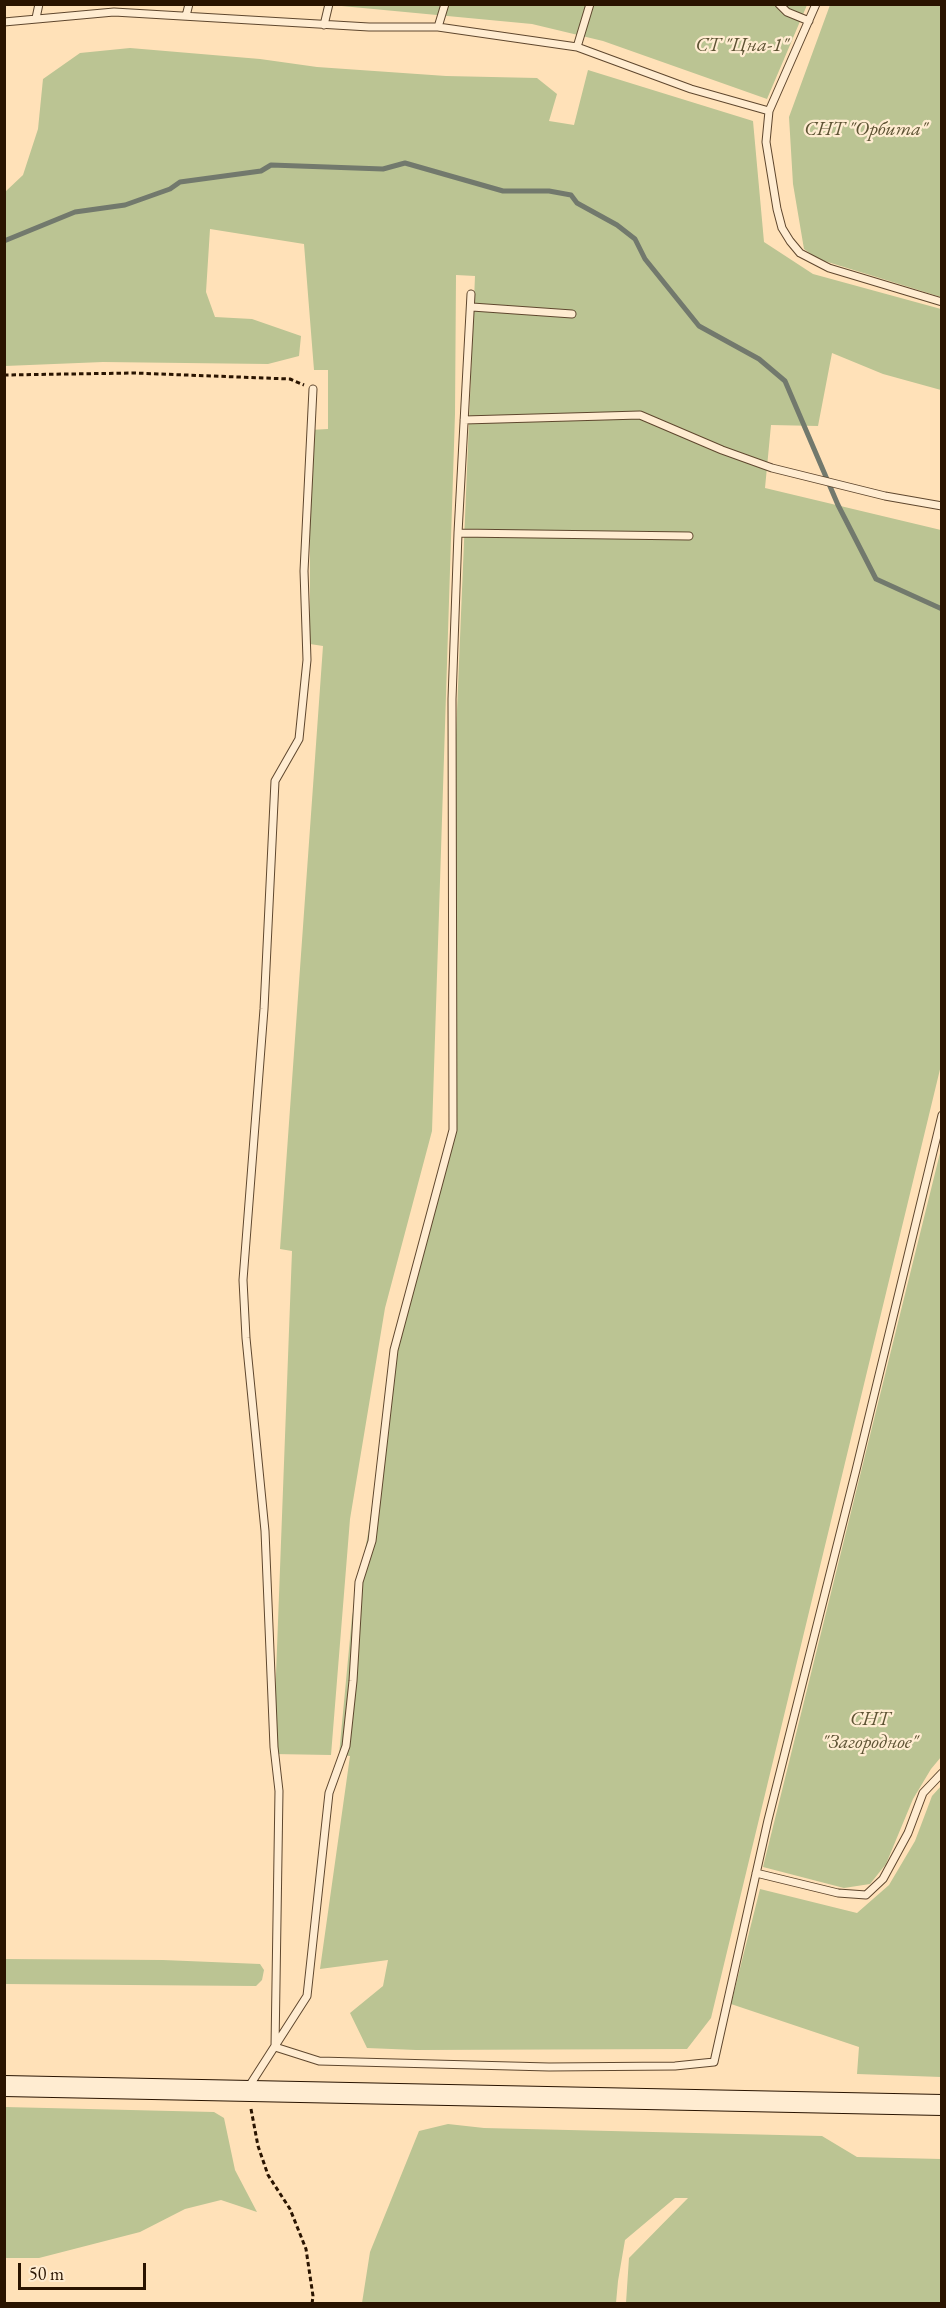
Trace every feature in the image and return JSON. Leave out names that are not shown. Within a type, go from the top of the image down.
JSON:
[{"type":"main road","points":[[4,2086],[942,2105]]},
{"type":"lane","points":[[36,18],[39,4]]},
{"type":"lane","points":[[186,16],[189,4]]},
{"type":"lane","points":[[324,25],[329,4]]},
{"type":"lane","points":[[438,27],[445,4]]},
{"type":"lane","points":[[577,48],[590,4]]},
{"type":"lane","points":[[780,4],[787,12],[809,21]]},
{"type":"lane","points":[[816,4],[770,111],[766,141],[782,228],[795,247],[807,257],[829,268],[942,303]]},
{"type":"lane","points":[[4,22],[114,12],[324,25],[438,27],[577,48],[691,88],[770,111]]},
{"type":"lane","points":[[247,2090],[307,1996],[329,1793],[346,1746],[353,1681],[359,1582],[372,1541],[394,1350],[453,1130],[452,699],[471,294]]},
{"type":"lane","points":[[472,307],[572,314]]},
{"type":"lane","points":[[275,2047],[279,1791],[274,1747],[265,1531],[246,1338],[243,1280],[264,1009],[275,780],[299,739],[307,660],[304,571],[314,389]]},
{"type":"lane","points":[[464,420],[640,414],[722,450],[772,468],[885,496],[942,506]]},
{"type":"lane","points":[[458,533],[689,536]]},
{"type":"lane","points":[[275,2047],[319,2061],[560,2067],[675,2066],[714,2062],[756,1873],[942,1115]]},
{"type":"lane","points":[[756,1873],[838,1893],[866,1895],[883,1879],[908,1833],[923,1793],[942,1773]]},
{"type":"path","points":[[4,375],[134,373],[290,379],[314,389]]},
{"type":"path","points":[[247,2090],[258,2146],[268,2175],[290,2209],[306,2249],[313,2296],[312,2304]]},
{"type":"green space","name":"СТ \"Цна-1\"","points":[[331,5],[807,5],[767,99],[603,41],[532,24]]},
{"type":"green space","name":"CНТ \"Орбита\"","points":[[830,5],[941,5],[941,297],[818,259],[804,249],[793,184],[789,117]]},
{"type":"green space","points":[[130,48],[260,59],[317,67],[446,76],[537,78],[557,94],[549,121],[574,125],[588,70],[753,121],[764,242],[813,274],[941,309],[941,390],[883,374],[832,353],[818,426],[771,425],[765,488],[941,530],[942,1061],[711,2018],[687,2049],[416,2050],[367,2048],[350,2013],[383,1986],[388,1960],[320,1969],[350,1756],[339,1755],[352,1617],[369,1529],[383,1420],[404,1311],[452,1134],[449,904],[475,276],[456,275],[455,414],[432,1131],[385,1308],[350,1519],[331,1755],[273,1754],[292,1251],[280,1249],[323,646],[310,644],[310,430],[328,429],[328,370],[314,370],[304,244],[210,229],[206,292],[215,317],[252,319],[301,336],[299,356],[268,364],[103,362],[5,366],[5,192],[23,175],[38,129],[43,79],[80,53]]},
{"type":"green space","name":"СНТ \"Загородное\"","points":[[941,1149],[941,1757],[913,1799],[886,1864],[870,1884],[844,1888],[763,1867]]},
{"type":"green space","points":[[941,1786],[941,2077],[857,2074],[859,2047],[731,2004],[760,1889],[857,1913],[889,1885],[915,1841],[932,1796]]},
{"type":"green space","points":[[5,1959],[163,1960],[260,1964],[264,1970],[262,1980],[256,1986],[5,1984]]},
{"type":"green space","points":[[5,2107],[214,2112],[224,2118],[235,2170],[257,2212],[221,2200],[185,2209],[140,2232],[39,2258],[5,2258]]},
{"type":"green space","points":[[448,2124],[484,2128],[822,2136],[857,2157],[941,2159],[941,2303],[626,2303],[629,2258],[688,2198],[675,2198],[625,2240],[616,2303],[362,2303],[370,2252],[419,2131]]},
{"type":"waterway","points":[[4,241],[75,212],[125,205],[170,189],[180,182],[261,171],[271,165],[383,169],[405,163],[503,191],[549,191],[571,195],[577,203],[617,225],[635,239],[645,259],[699,326],[759,359],[785,381],[838,505],[876,579],[942,609]]}]
